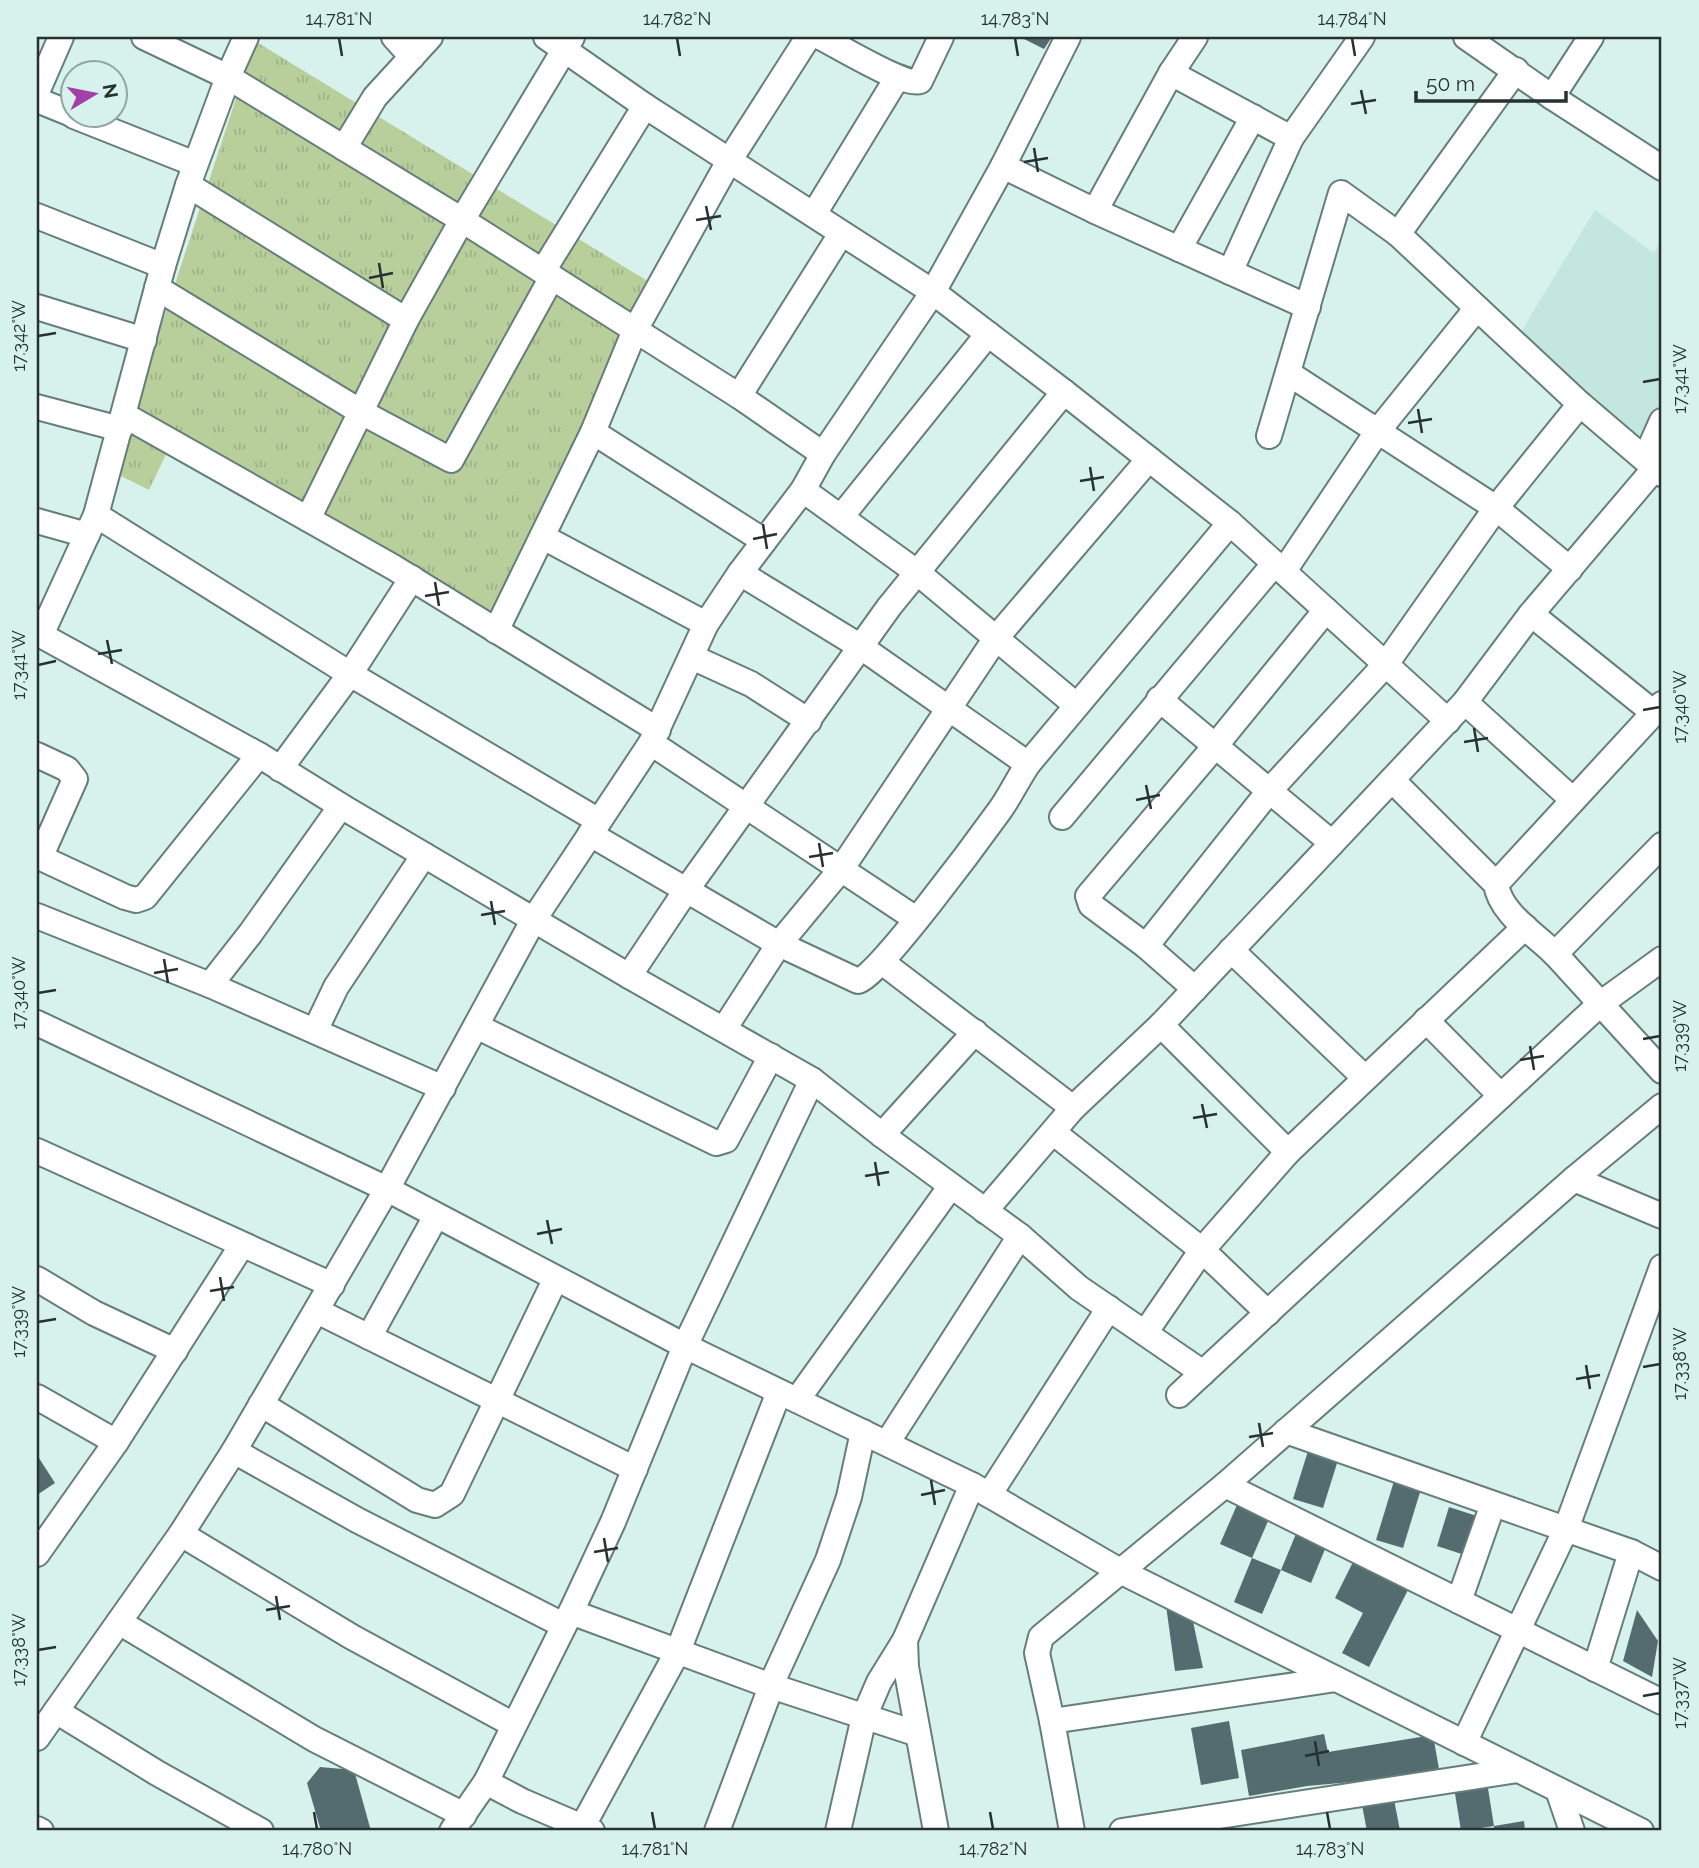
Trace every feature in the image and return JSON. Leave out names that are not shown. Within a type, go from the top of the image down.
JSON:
[{"type":"street","points":[[144,37],[228,77],[462,220],[739,396],[824,454]]},
{"type":"street","points":[[246,37],[191,174],[92,525],[39,634],[259,755],[629,976],[813,1080],[882,1135],[1020,1236],[1079,1288],[1203,1373]]},
{"type":"street","points":[[394,37],[412,57]]},
{"type":"street","points":[[344,148],[375,97],[430,37]]},
{"type":"street","points":[[496,631],[593,432],[635,330],[729,161],[807,39],[811,37]]},
{"type":"street","points":[[820,37],[897,78],[912,83],[920,81],[941,37]]},
{"type":"street","points":[[37,1738],[181,1534],[234,1451],[387,1189],[534,919],[655,737],[706,624],[740,573],[803,490],[824,454],[933,292],[1003,166],[1068,37]]},
{"type":"street","points":[[1095,211],[1171,74],[1195,37]]},
{"type":"street","points":[[1230,272],[1291,138],[1362,37]]},
{"type":"street","points":[[1466,37],[1662,168]]},
{"type":"street","points":[[1552,97],[1591,37]]},
{"type":"street","points":[[37,92],[52,39]]},
{"type":"street","points":[[308,519],[406,320],[561,41],[645,106],[933,292],[1064,392],[1230,523],[1448,721]]},
{"type":"street","points":[[1398,234],[1516,70]]},
{"type":"street","points":[[1171,74],[1291,138]]},
{"type":"street","points":[[814,214],[897,78]]},
{"type":"street","points":[[37,100],[60,109]]},
{"type":"street","points":[[37,216],[160,277],[361,412],[451,460],[548,274],[645,106]]},
{"type":"street","points":[[1179,249],[1253,117]]},
{"type":"street","points":[[104,130],[191,174],[406,320]]},
{"type":"street","points":[[1003,166],[1095,211],[1308,307]]},
{"type":"street","points":[[1269,436],[1341,193],[1398,234],[1580,404],[1654,467]]},
{"type":"street","points":[[739,396],[841,234]]},
{"type":"street","points":[[37,307],[144,340]]},
{"type":"street","points":[[1062,817],[1159,699],[1280,567],[1377,432],[1477,308]]},
{"type":"street","points":[[841,517],[988,334]]},
{"type":"street","points":[[1288,373],[1496,508],[1570,569]]},
{"type":"street","points":[[629,976],[687,889],[889,607],[1064,392]]},
{"type":"street","points":[[1146,946],[1270,790],[1386,664],[1496,508],[1580,404]]},
{"type":"street","points":[[37,407],[122,422],[308,519],[412,578],[655,737],[748,807],[916,919]]},
{"type":"street","points":[[985,1211],[1073,1108],[1161,1025],[1465,702],[1531,614],[1654,467],[1662,421]]},
{"type":"street","points":[[593,432],[764,541]]},
{"type":"street","points":[[724,1029],[779,944],[842,868],[996,638],[1149,459]]},
{"type":"street","points":[[803,490],[918,573],[1076,705]]},
{"type":"street","points":[[37,521],[92,525],[350,674],[687,889],[779,944],[858,981],[863,981],[881,962],[916,919],[1001,808],[1028,764],[1230,523]]},
{"type":"street","points":[[543,537],[706,624]]},
{"type":"street","points":[[740,573],[861,647],[1028,764]]},
{"type":"street","points":[[280,769],[350,674],[412,578]]},
{"type":"street","points":[[1195,989],[1146,946],[1091,905],[1088,896],[1326,610]]},
{"type":"street","points":[[1496,884],[1658,708],[1531,614]]},
{"type":"street","points":[[692,657],[751,684],[809,721]]},
{"type":"street","points":[[1159,699],[1332,843]]},
{"type":"street","points":[[1465,702],[1573,800]]},
{"type":"street","points":[[37,755],[67,769],[75,779],[38,857],[136,900],[145,897],[259,755]]},
{"type":"street","points":[[1392,780],[1496,884],[1497,893],[1503,903],[1555,954],[1662,1070]]},
{"type":"street","points":[[210,985],[250,934],[341,806]]},
{"type":"street","points":[[1555,954],[1662,845]]},
{"type":"street","points":[[315,1031],[335,987],[424,855]]},
{"type":"street","points":[[37,916],[210,985],[443,1088]]},
{"type":"street","points":[[1145,1333],[1202,1250],[1288,1152],[1525,927]]},
{"type":"street","points":[[1231,950],[1365,1078]]},
{"type":"street","points":[[1180,1395],[1600,1004],[1662,959]]},
{"type":"street","points":[[881,962],[1073,1108]]},
{"type":"street","points":[[1426,1020],[1501,1096]]},
{"type":"street","points":[[37,1023],[387,1189],[555,1280],[685,1346],[981,1490],[1120,1571],[1641,1831]]},
{"type":"street","points":[[1161,1025],[1288,1152]]},
{"type":"street","points":[[477,1026],[716,1143],[726,1140],[771,1056]]},
{"type":"street","points":[[882,1135],[975,1032]]},
{"type":"street","points":[[118,1622],[458,1823],[486,1782],[614,1522],[685,1346],[813,1080]]},
{"type":"street","points":[[1072,1831],[1037,1653],[1041,1637],[1225,1485],[1574,1179],[1662,1106]]},
{"type":"street","points":[[1054,1133],[1202,1250],[1268,1313]]},
{"type":"street","points":[[37,1151],[332,1285]]},
{"type":"street","points":[[1574,1179],[1662,1216]]},
{"type":"street","points":[[486,1782],[584,1830],[678,1651],[788,1396],[951,1186]]},
{"type":"street","points":[[369,1337],[436,1216]]},
{"type":"street","points":[[887,1443],[1020,1236]]},
{"type":"street","points":[[37,1554],[45,1524],[116,1442],[242,1245]]},
{"type":"street","points":[[1464,1743],[1516,1629],[1566,1529],[1662,1267]]},
{"type":"street","points":[[37,1279],[94,1313],[175,1351]]},
{"type":"street","points":[[261,1404],[417,1500],[435,1505],[452,1494],[555,1280]]},
{"type":"street","points":[[838,1831],[864,1717],[879,1682],[905,1640],[981,1490],[1109,1308]]},
{"type":"street","points":[[317,1311],[635,1469]]},
{"type":"street","points":[[37,1397],[116,1442]]},
{"type":"street","points":[[1286,1431],[1631,1552],[1662,1568]]},
{"type":"street","points":[[717,1831],[771,1686],[828,1560],[849,1497],[863,1432]]},
{"type":"street","points":[[234,1451],[358,1520],[567,1619],[678,1651],[771,1686],[918,1734]]},
{"type":"street","points":[[1225,1485],[1662,1702]]},
{"type":"street","points":[[1459,1601],[1493,1504]]},
{"type":"street","points":[[181,1534],[352,1637],[514,1725]]},
{"type":"street","points":[[1595,1669],[1631,1552]]},
{"type":"street","points":[[905,1640],[905,1667],[936,1831]]},
{"type":"street","points":[[1052,1721],[1336,1679]]},
{"type":"street","points":[[56,1711],[157,1773],[261,1831]]},
{"type":"street","points":[[1122,1831],[1518,1770]]},
{"type":"street","points":[[1559,1790],[1572,1831]]},
{"type":"shaded area","points":[[1595,210],[1654,253],[1662,240],[1662,404],[1642,446],[1519,335]]},
{"type":"green space","points":[[255,41],[659,288],[497,630],[168,450],[149,490],[113,472]]},
{"type":"building","points":[[1020,37],[1052,37],[1044,49]]},
{"type":"building","points":[[1308,1451],[1338,1460],[1323,1508],[1293,1499]]},
{"type":"building","points":[[37,1455],[55,1483],[37,1495]]},
{"type":"building","points":[[1394,1481],[1421,1489],[1403,1548],[1376,1540]]},
{"type":"building","points":[[1240,1498],[1272,1512],[1252,1558],[1220,1544]]},
{"type":"building","points":[[1449,1507],[1483,1518],[1471,1557],[1437,1546]]},
{"type":"building","points":[[1298,1529],[1328,1542],[1311,1583],[1281,1570]]},
{"type":"building","points":[[1356,1556],[1411,1584],[1369,1667],[1342,1653],[1363,1613],[1335,1598]]},
{"type":"building","points":[[1252,1558],[1281,1570],[1262,1614],[1234,1602]]},
{"type":"building","points":[[1165,1598],[1192,1617],[1203,1668],[1175,1671]]},
{"type":"building","points":[[1637,1610],[1658,1641],[1652,1677],[1623,1661]]},
{"type":"building","points":[[1229,1721],[1239,1778],[1201,1785],[1191,1728]]},
{"type":"building","points":[[1324,1734],[1328,1752],[1433,1735],[1439,1769],[1384,1779],[1307,1786],[1249,1796],[1241,1750]]},
{"type":"building","points":[[320,1767],[354,1770],[371,1831],[321,1831],[307,1783]]},
{"type":"building","points":[[1486,1776],[1494,1826],[1461,1831],[1453,1781]]},
{"type":"building","points":[[1393,1794],[1400,1831],[1367,1831],[1361,1800]]},
{"type":"building","points":[[1524,1821],[1525,1831],[1494,1831],[1494,1826]]}]
